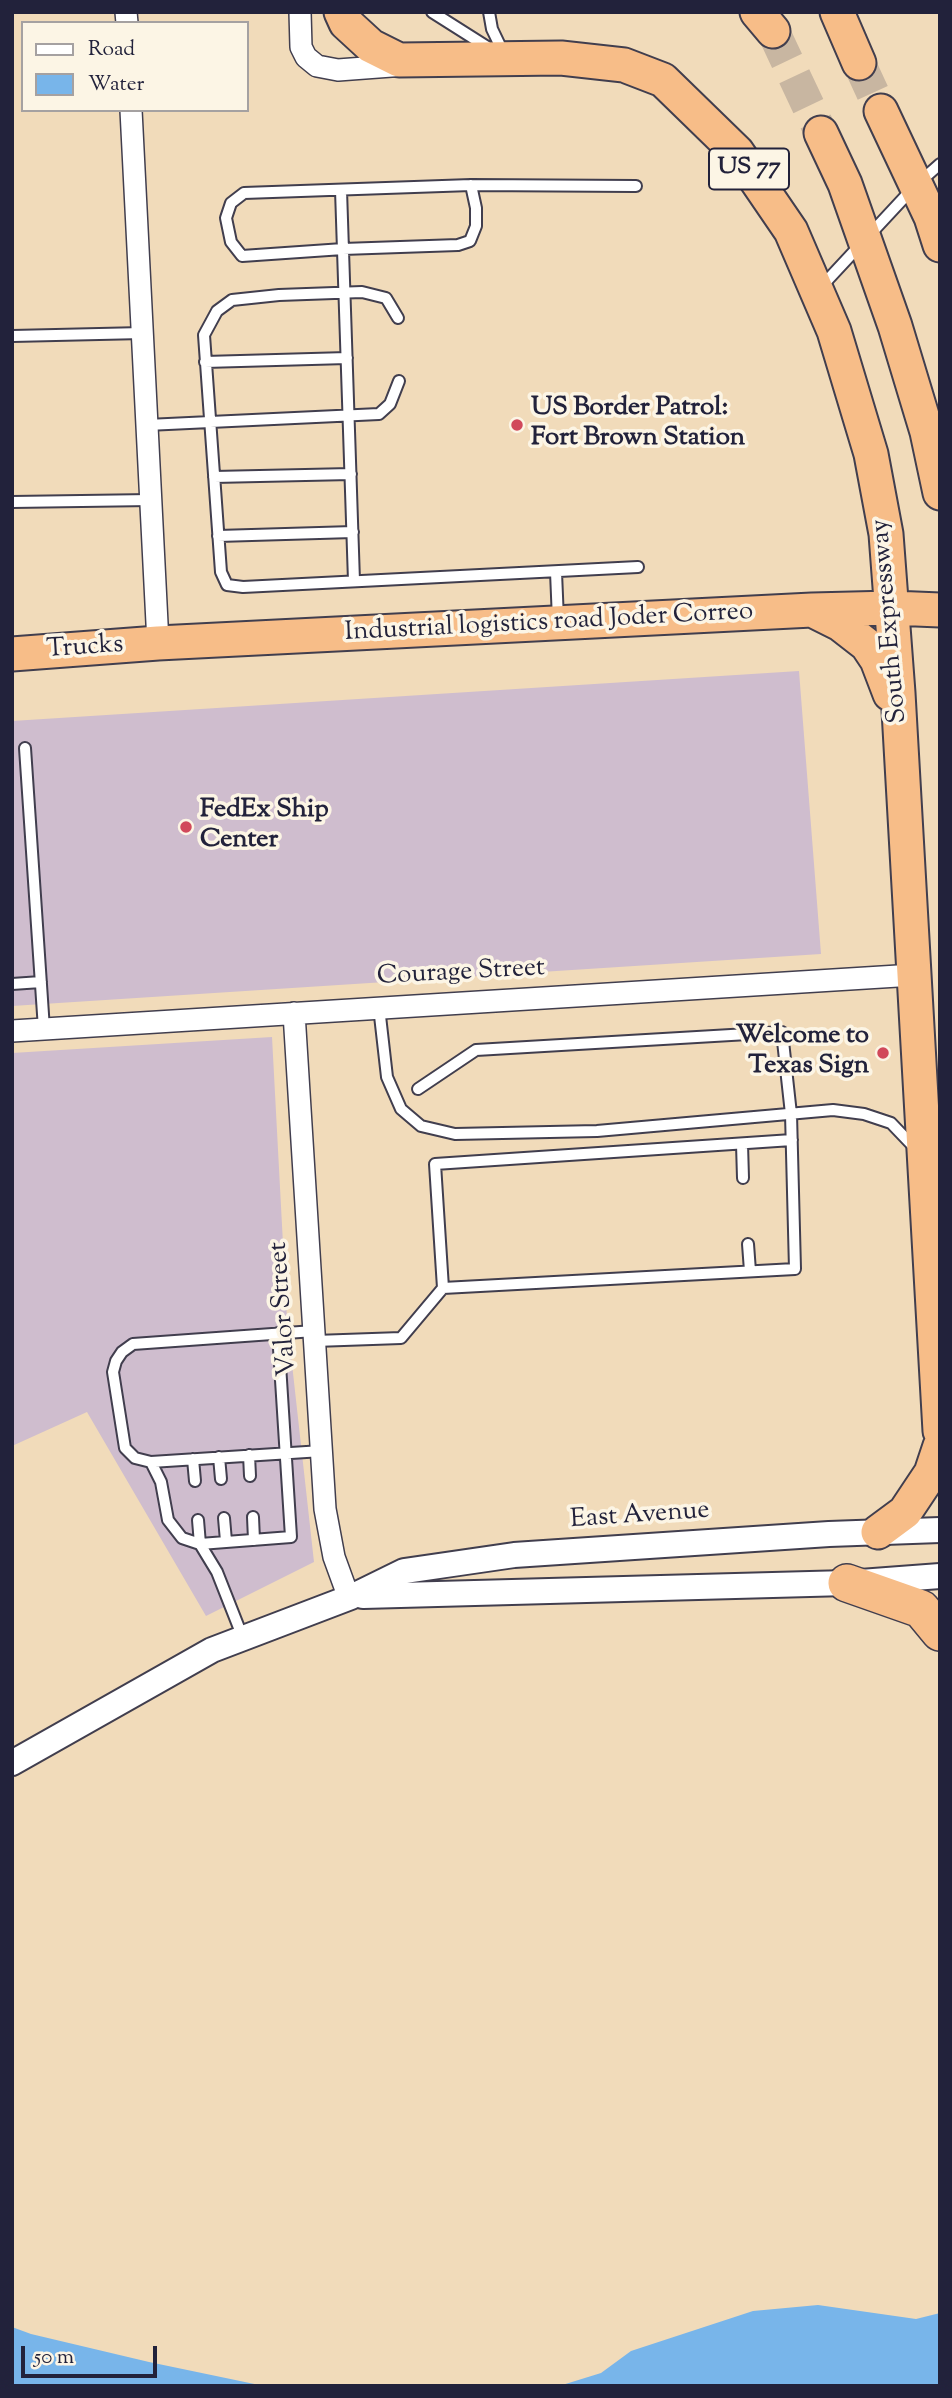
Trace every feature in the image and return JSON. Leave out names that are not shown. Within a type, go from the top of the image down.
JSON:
[{"type":"highway","name":"South Expressway","points":[[341,12],[346,23],[371,46],[399,61],[561,58],[624,65],[663,80],[737,152],[790,231],[834,331],[871,454],[886,534],[900,727],[940,1431]]},
{"type":"highway","points":[[837,12],[859,63]]},
{"type":"highway","points":[[881,111],[930,217],[940,245]]},
{"type":"highway","name":"US 77","points":[[821,132],[845,184],[895,326],[923,419],[940,493]]},
{"type":"highway","points":[[812,610],[840,624],[867,645],[885,676],[900,727]]},
{"type":"highway","name":"Industrial logistics road Joder Correo","points":[[158,643],[812,610],[940,610]]},
{"type":"highway","name":"Trucks","points":[[12,654],[158,643]]},
{"type":"highway","points":[[878,1532],[905,1512],[931,1473],[940,1446]]},
{"type":"highway","points":[[847,1583],[921,1609],[940,1632]]},
{"type":"street","name":"South Expressway","points":[[300,12],[301,47],[306,57],[317,66],[327,69],[459,61]]},
{"type":"street","points":[[131,112],[158,643]]},
{"type":"street","name":"Courage Street","points":[[12,1031],[914,975]]},
{"type":"street","name":"Valor Street","points":[[294,1013],[314,1336],[330,1538],[346,1590],[351,1597]]},
{"type":"street","name":"East Avenue","points":[[15,1756],[212,1650],[351,1597],[404,1571],[514,1555],[940,1530]]},
{"type":"street","name":"East Avenue","points":[[351,1597],[847,1583],[940,1576]]},
{"type":"lane","points":[[432,12],[507,60]]},
{"type":"lane","points":[[489,12],[492,29],[507,60]]},
{"type":"lane","points":[[817,291],[915,186],[940,164]]},
{"type":"lane","points":[[471,185],[476,208],[476,226],[470,241],[458,245],[242,256],[231,242],[226,218],[230,203],[244,194],[471,185],[636,186]]},
{"type":"lane","points":[[341,190],[354,581]]},
{"type":"lane","points":[[398,318],[386,298],[362,292],[279,295],[232,300],[217,311],[204,335],[221,572],[227,585],[243,587],[638,567]]},
{"type":"lane","points":[[12,336],[143,333]]},
{"type":"lane","points":[[205,362],[347,358]]},
{"type":"lane","points":[[147,425],[379,414],[390,404],[398,381]]},
{"type":"lane","points":[[214,477],[351,474]]},
{"type":"lane","points":[[12,502],[151,500]]},
{"type":"lane","points":[[218,536],[352,532]]},
{"type":"lane","points":[[556,572],[558,623]]},
{"type":"lane","points":[[25,748],[44,1029]]},
{"type":"lane","points":[[12,984],[41,982]]},
{"type":"lane","points":[[379,1007],[387,1077],[401,1109],[421,1126],[455,1134],[597,1131],[833,1110],[864,1114],[891,1122],[906,1136],[924,1160]]},
{"type":"lane","points":[[418,1089],[476,1050],[782,1032],[792,1114],[795,1269],[443,1289]]},
{"type":"lane","points":[[322,1451],[151,1462],[135,1458],[125,1448],[113,1372],[116,1361],[122,1352],[133,1344],[278,1333],[401,1338],[443,1289],[435,1164],[792,1140]]},
{"type":"lane","points":[[742,1144],[743,1178]]},
{"type":"lane","points":[[748,1244],[750,1272]]},
{"type":"lane","points":[[151,1462],[161,1482],[168,1520],[181,1538],[200,1544],[291,1537],[278,1333]]},
{"type":"lane","points":[[249,1455],[250,1476]]},
{"type":"lane","points":[[219,1457],[220,1479]]},
{"type":"lane","points":[[193,1459],[195,1481]]},
{"type":"lane","points":[[253,1517],[254,1540]]},
{"type":"lane","points":[[224,1518],[226,1541]]},
{"type":"lane","points":[[198,1520],[200,1544],[217,1572],[243,1638]]},
{"type":"shaded area","points":[[799,671],[821,954],[12,1006],[12,721]]},
{"type":"shaded area","points":[[272,1037],[287,1319],[314,1562],[206,1616],[87,1412],[12,1446],[12,1053]]},
{"type":"water","points":[[818,2305],[916,2319],[940,2313],[940,2386],[559,2386],[601,2373],[631,2351],[753,2311]]},
{"type":"water","points":[[12,2327],[149,2362],[264,2386],[12,2386]]},
{"type":"tunnel","points":[[773,31],[821,133]]},
{"type":"tunnel","points":[[859,63],[881,111]]},
{"type":"place","name":"US Border Patrol: Fort Brown Station","points":[[517,425]]},
{"type":"place","name":"FedEx Ship Center","points":[[186,827]]},
{"type":"place","name":"Welcome to Texas Sign","points":[[883,1053]]}]
